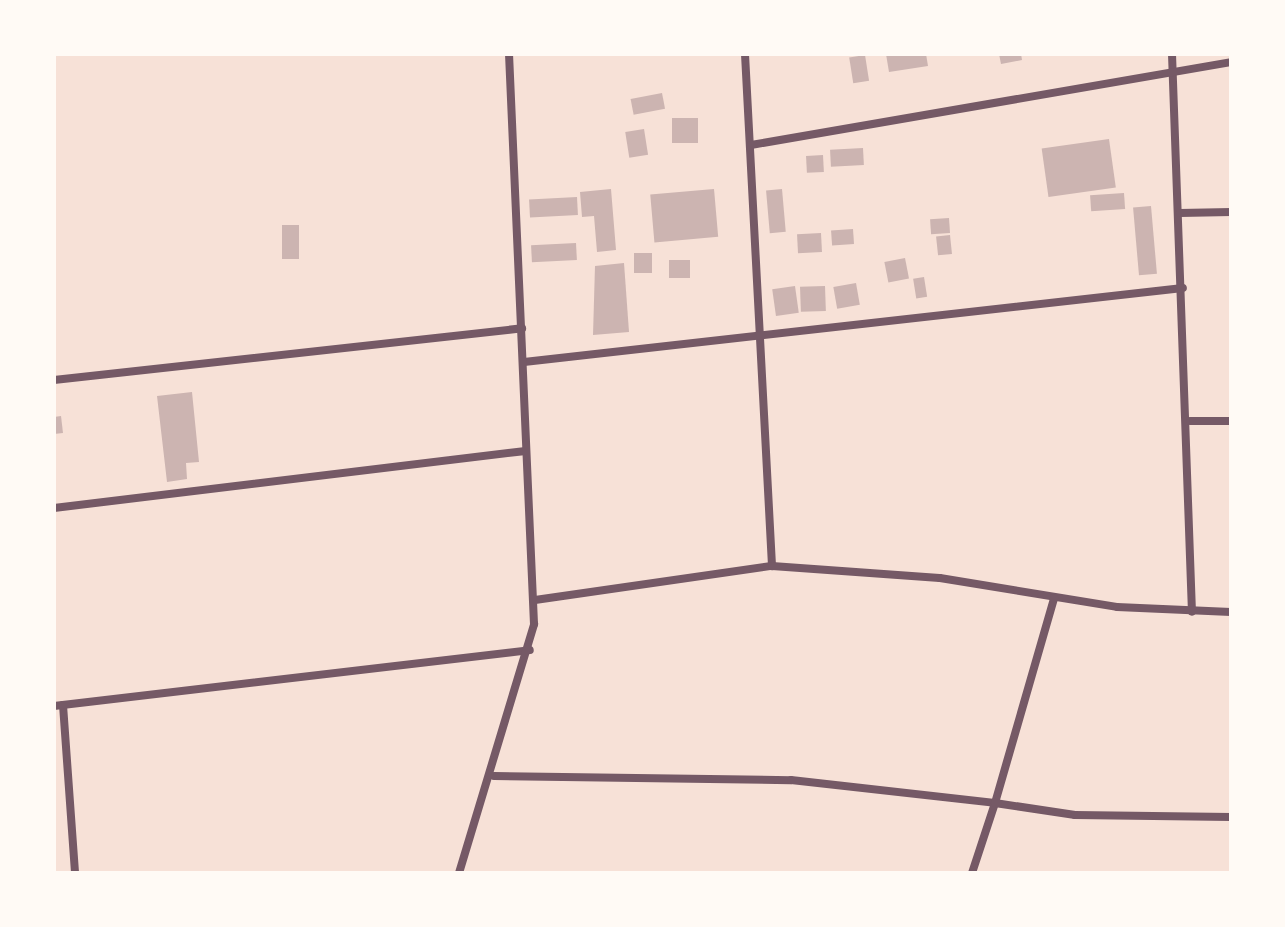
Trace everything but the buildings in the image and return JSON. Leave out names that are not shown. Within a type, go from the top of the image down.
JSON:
[{"type":"street","points":[[459,873],[494,776],[530,650],[535,600],[509,54]]},
{"type":"street","points":[[745,54],[763,336],[772,566]]},
{"type":"street","points":[[1172,54],[1190,421],[1192,612]]},
{"type":"street","points":[[751,145],[1231,62]]},
{"type":"street","points":[[1180,213],[1231,212]]},
{"type":"street","points":[[524,362],[1183,288]]},
{"type":"street","points":[[54,380],[522,328]]},
{"type":"street","points":[[1190,421],[1231,421]]},
{"type":"street","points":[[54,508],[526,451]]},
{"type":"street","points":[[535,600],[772,566],[940,578],[1054,598],[1192,612],[1231,612]]},
{"type":"street","points":[[972,873],[1054,598]]},
{"type":"street","points":[[75,873],[58,706],[530,650]]},
{"type":"street","points":[[494,776],[791,780],[1075,815],[1231,817]]}]
